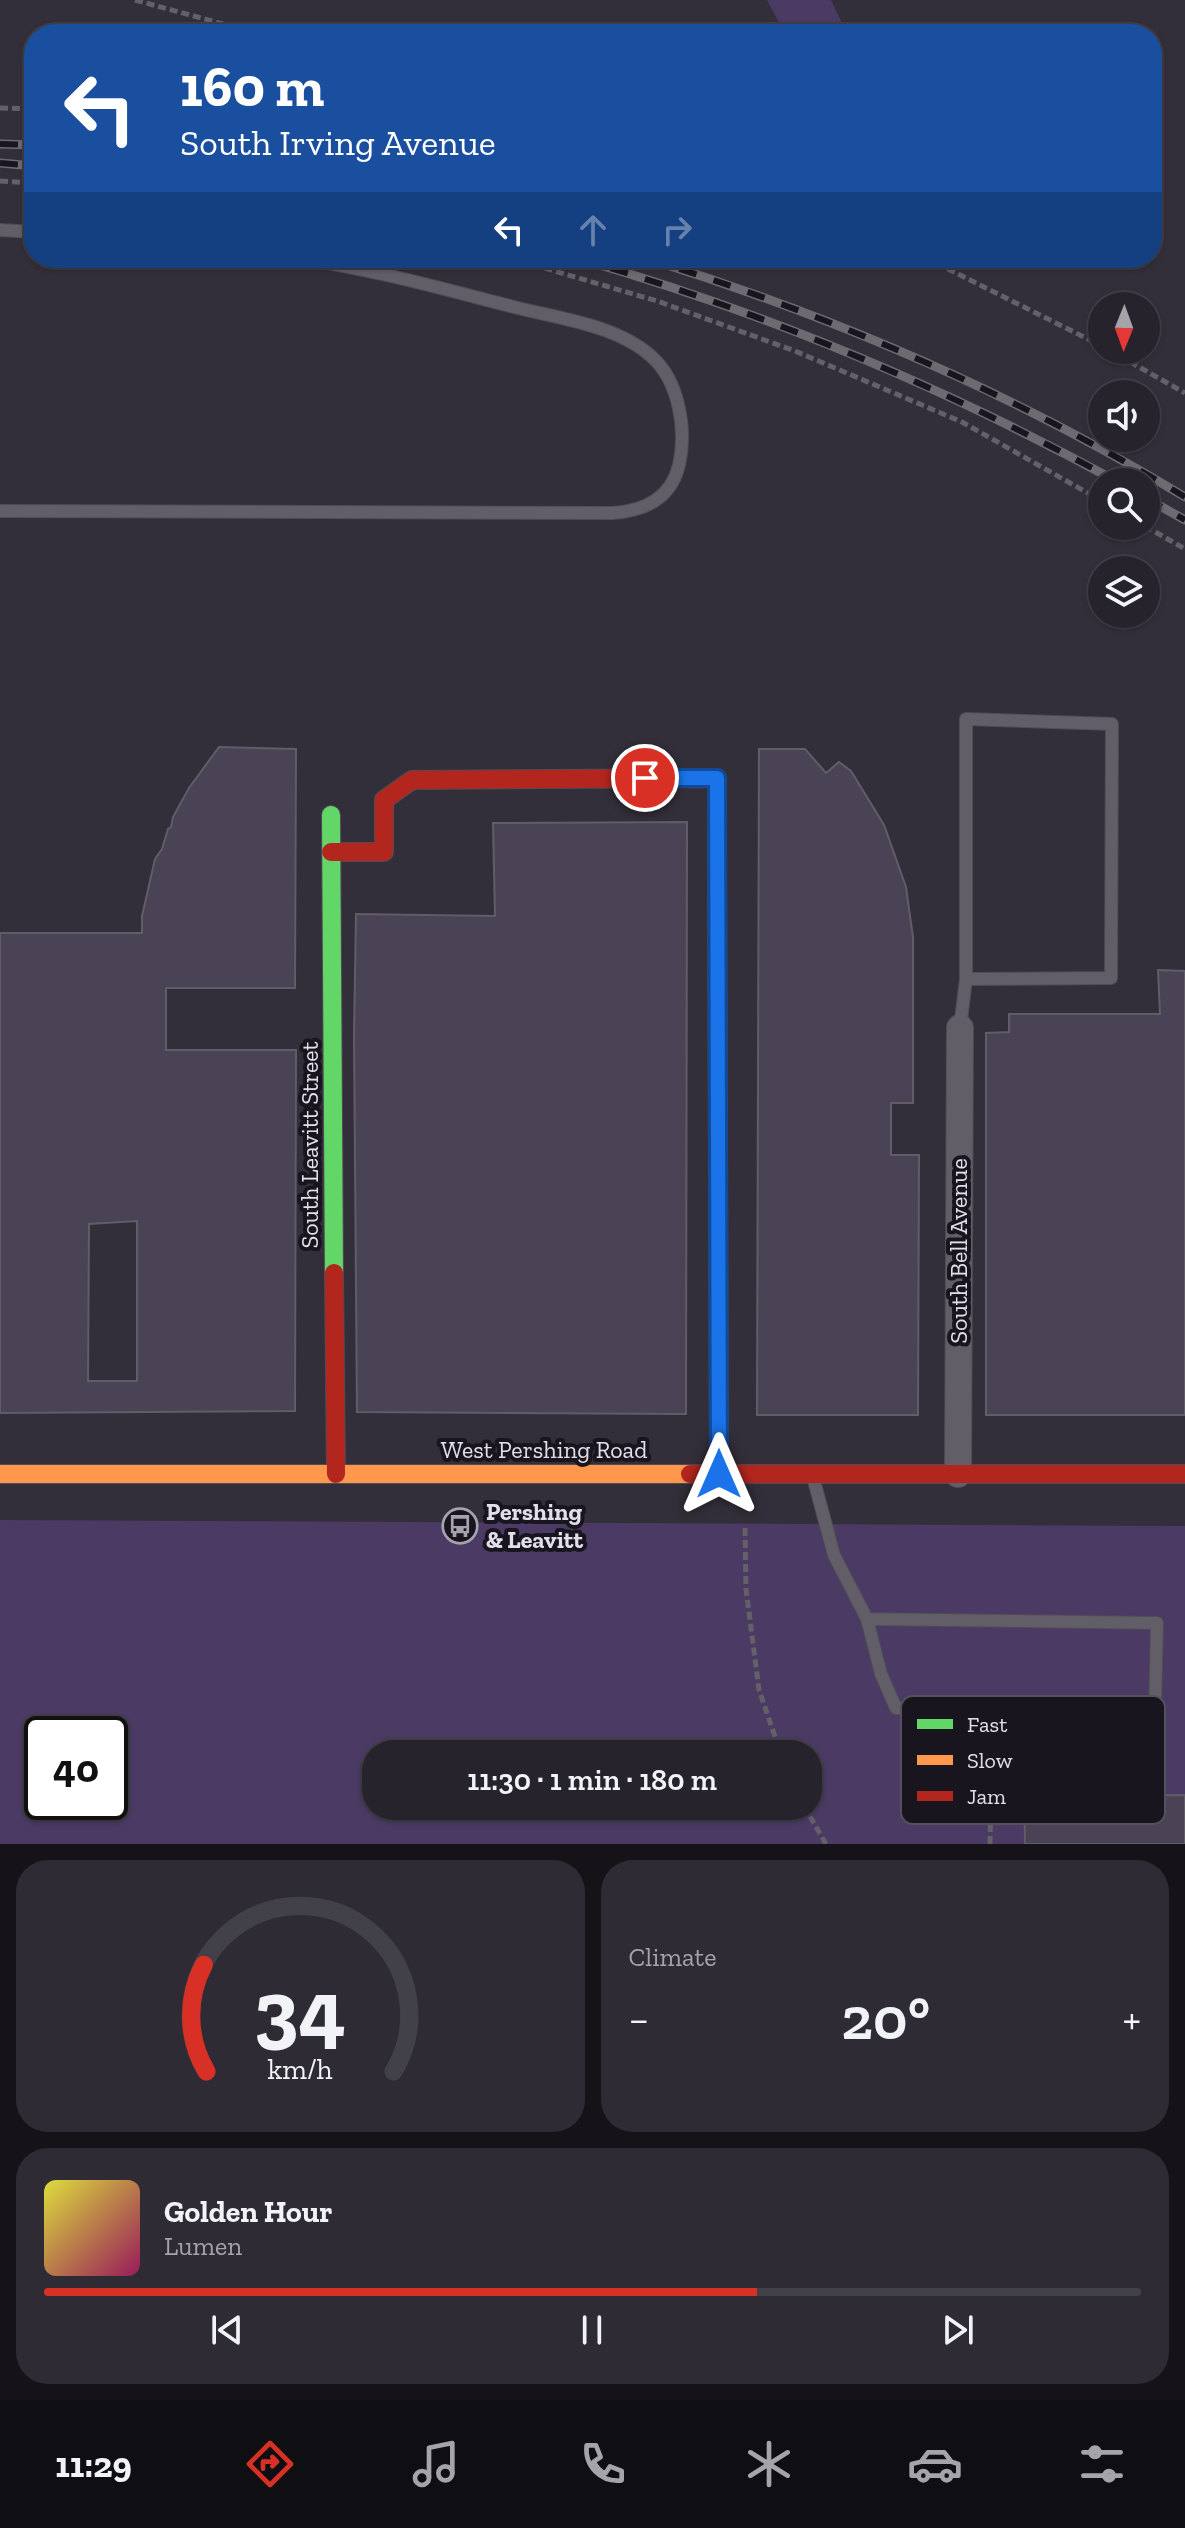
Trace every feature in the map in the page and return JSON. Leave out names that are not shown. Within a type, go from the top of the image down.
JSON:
[{"type":"street","points":[[331,852],[384,852],[384,800],[412,780],[717,778],[719,1474]]},
{"type":"street","name":"South Leavitt Street","points":[[331,815],[336,1474]]},
{"type":"street","name":"South Bell Avenue","points":[[958,1474],[960,1028]]},
{"type":"street","name":"West Pershing Road","points":[[0,1474],[1185,1474]]},
{"type":"lane","points":[[0,230],[24,231]]},
{"type":"lane","points":[[0,511],[612,513],[643,508],[664,494],[675,480],[682,444],[678,407],[659,365],[630,341],[602,330],[470,296],[342,268]]},
{"type":"lane","points":[[960,1028],[966,979],[966,719],[1112,724],[1111,978],[966,979]]},
{"type":"lane","points":[[813,1474],[834,1555],[867,1619],[881,1674],[896,1708],[901,1708]]},
{"type":"lane","points":[[867,1619],[1157,1623],[1155,1696]]},
{"type":"path","points":[[135,0],[223,24]]},
{"type":"path","points":[[0,108],[24,109]]},
{"type":"path","points":[[0,181],[24,182]]},
{"type":"path","points":[[544,268],[657,301],[795,351],[962,422],[1088,493]]},
{"type":"path","points":[[946,268],[1088,339]]},
{"type":"path","points":[[1134,364],[1185,393]]},
{"type":"path","points":[[1160,535],[1185,549]]},
{"type":"path","points":[[745,1528],[746,1589],[759,1690],[776,1740]]},
{"type":"path","points":[[812,1820],[826,1844]]},
{"type":"path","points":[[990,1824],[990,1844]]},
{"type":"shaded area","points":[[767,0],[831,0],[842,24],[780,24]]},
{"type":"shaded area","points":[[0,1520],[1185,1526],[1185,1844],[0,1844]]},
{"type":"building","points":[[219,747],[296,749],[295,988],[166,988],[166,1050],[296,1050],[295,1411],[0,1413],[0,933],[142,933],[142,916],[155,859],[189,788]],"holes":[[[137,1221],[137,1381],[88,1381],[89,1224]]]},
{"type":"building","points":[[759,749],[805,749],[826,773],[839,762],[851,771],[884,825],[906,887],[913,937],[913,1103],[891,1103],[891,1155],[919,1155],[918,1415],[757,1415]]},
{"type":"building","points":[[687,822],[686,1414],[357,1412],[356,914],[495,916],[493,823]]},
{"type":"building","points":[[1158,970],[1185,971],[1185,1415],[986,1415],[986,1033],[1009,1032],[1009,1014],[1160,1014]]},
{"type":"building","points":[[1165,1795],[1185,1795],[1185,1844],[1025,1844],[1025,1824],[1165,1824]]},
{"type":"railway","points":[[0,144],[24,145]]},
{"type":"railway","points":[[0,163],[24,165]]},
{"type":"railway","points":[[609,268],[716,303],[853,355],[987,415],[1091,468]]},
{"type":"railway","points":[[675,268],[785,305],[922,361],[1056,425],[1185,497]]},
{"type":"railway","points":[[1160,506],[1185,520]]},
{"type":"traffic: fast","points":[[331,815],[334,1273]]},
{"type":"traffic: slow","points":[[717,882],[719,1474]]},
{"type":"traffic: slow","points":[[0,1474],[690,1474]]},
{"type":"traffic: jam","points":[[331,852],[384,852],[384,800],[412,780],[717,778],[717,882]]},
{"type":"traffic: jam","points":[[334,1273],[336,1474]]},
{"type":"traffic: jam","points":[[690,1474],[1185,1474]]},
{"type":"place","name":"Pershing & Leavitt","points":[[460,1526]]},
{"type":"route","points":[[645,778],[717,778],[719,1474]]}]
